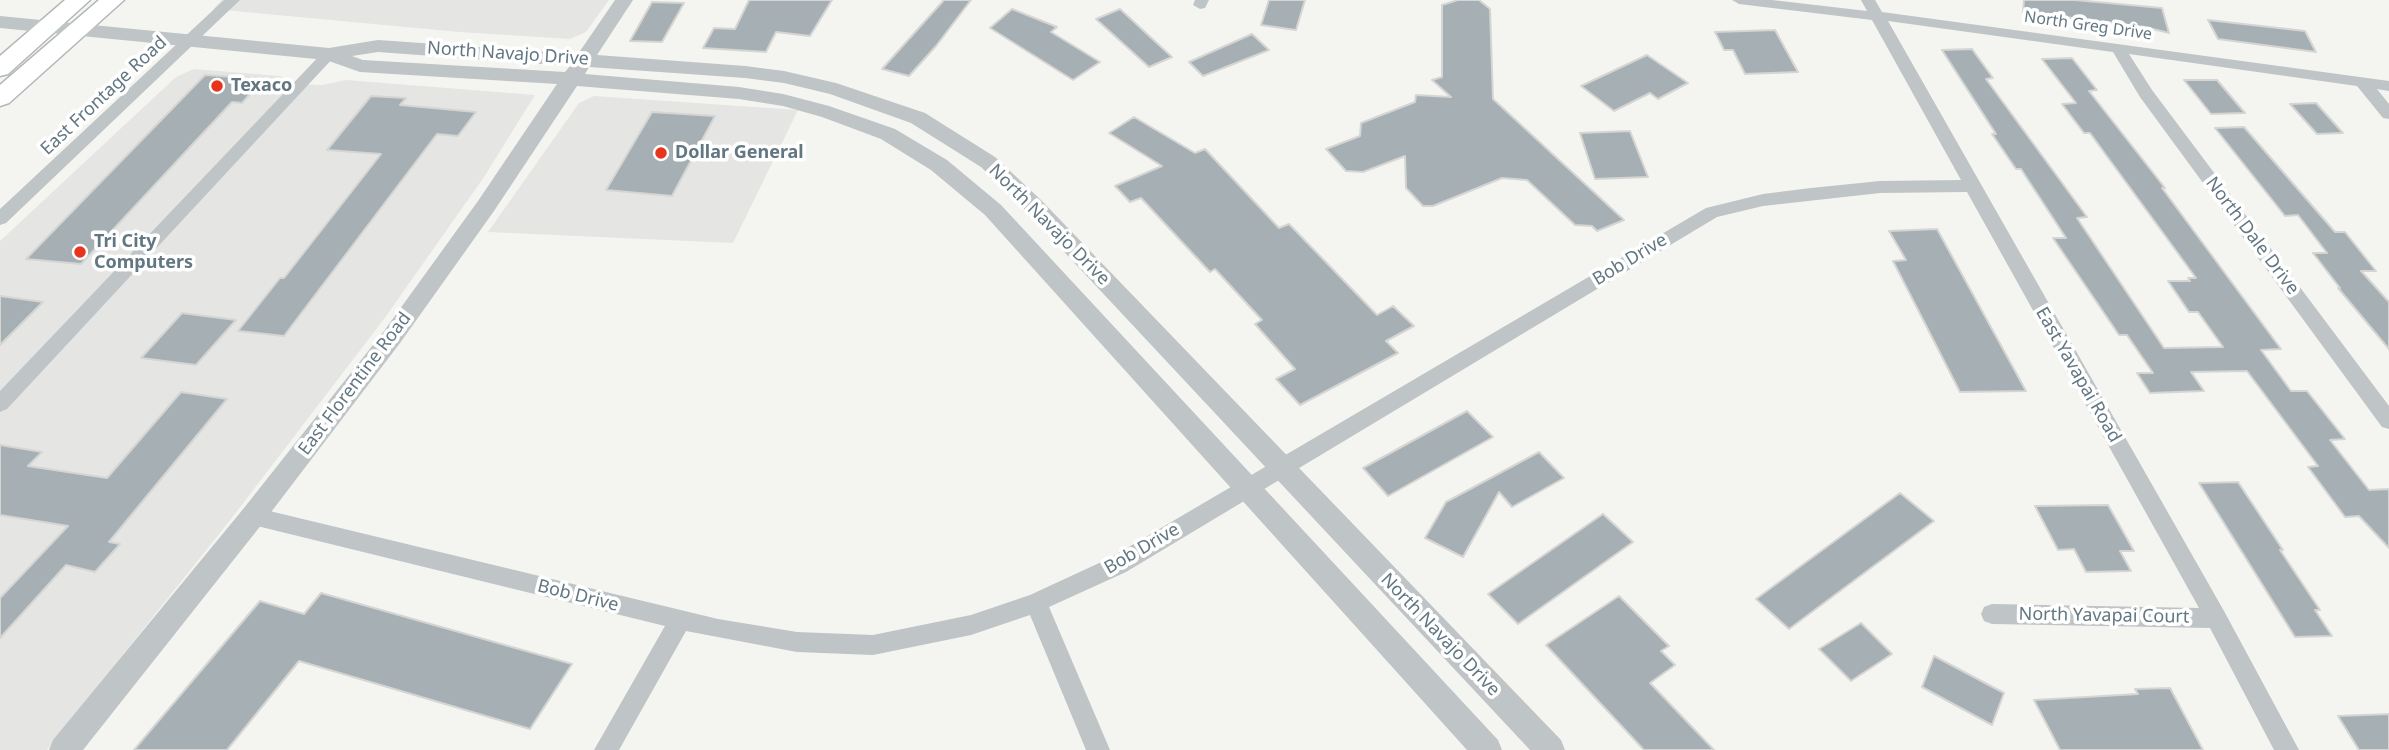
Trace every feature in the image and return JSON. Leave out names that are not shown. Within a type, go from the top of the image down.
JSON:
[{"type":"main road","points":[[0,69],[79,0]]},
{"type":"main road","points":[[0,98],[113,0]]},
{"type":"street","name":"East Frontage Road","points":[[0,219],[233,0]]},
{"type":"street","name":"East Florentine Road","points":[[64,750],[253,516],[392,337],[624,0]]},
{"type":"street","name":"North Greg Drive","points":[[1739,0],[1878,18],[1913,19],[2389,86]]},
{"type":"street","name":"East Yavapai Road","points":[[1868,0],[2216,618],[2287,750]]},
{"type":"street","name":"North Navajo Drive","points":[[0,22],[329,54],[360,66],[578,69],[784,77],[878,102],[918,118],[988,162],[1048,221],[1550,750]]},
{"type":"street","name":"North Dale Drive","points":[[2118,48],[2146,93],[2389,421]]},
{"type":"street","points":[[0,404],[329,54]]},
{"type":"street","name":"North Navajo Drive","points":[[578,69],[783,100],[888,134],[939,165],[993,210],[1487,750]]},
{"type":"street","points":[[2362,82],[2389,114]]},
{"type":"street","name":"Bob Drive","points":[[253,516],[680,620],[797,642],[873,645],[971,625],[1036,603],[1118,565],[1280,466],[1712,212],[1763,200],[1880,187],[1971,186]]},
{"type":"street","points":[[1016,236],[1048,221]]},
{"type":"street","points":[[1036,603],[1098,750]]},
{"type":"street","name":"North Yavapai Court","points":[[1993,614],[2216,618]]},
{"type":"street","points":[[606,750],[680,620]]},
{"type":"shaded area","points":[[222,0],[609,0],[586,32],[570,39],[459,32],[213,9]]},
{"type":"shaded area","points":[[194,69],[280,76],[291,84],[322,85],[346,80],[535,95],[484,177],[384,319],[231,519],[47,750],[0,750],[0,241],[176,77]]},
{"type":"shaded area","points":[[594,96],[798,110],[733,243],[488,232],[579,103]]},
{"type":"building","points":[[749,0],[832,0],[810,36],[776,32],[766,52],[703,48],[714,28],[735,29]]},
{"type":"building","points":[[944,0],[971,0],[909,76],[882,69]]},
{"type":"building","points":[[1269,0],[1305,0],[1296,30],[1261,25]]},
{"type":"building","points":[[1458,0],[1479,0],[1490,9],[1493,99],[1624,220],[1597,231],[1592,226],[1575,225],[1527,180],[1502,178],[1433,206],[1423,206],[1406,188],[1405,156],[1363,172],[1346,171],[1326,149],[1360,136],[1361,123],[1415,102],[1416,95],[1451,97],[1432,80],[1442,77],[1442,5]]},
{"type":"building","points":[[2024,0],[2075,0],[2162,8],[2169,33],[2145,27],[2023,12]]},
{"type":"building","points":[[652,2],[684,3],[662,42],[630,41]]},
{"type":"building","points":[[1012,9],[1057,27],[1051,32],[1100,62],[1073,80],[990,28]]},
{"type":"building","points":[[1120,9],[1172,57],[1149,67],[1096,19]]},
{"type":"building","points":[[2208,20],[2305,31],[2316,52],[2218,39]]},
{"type":"building","points":[[1775,30],[1798,72],[1745,74],[1733,50],[1724,50],[1715,32]]},
{"type":"building","points":[[1252,34],[1269,50],[1203,76],[1189,62]]},
{"type":"building","points":[[1972,49],[1993,78],[1986,79],[2087,217],[2077,218],[2164,348],[2223,347],[2198,312],[2189,312],[2168,281],[2190,281],[2188,278],[2196,278],[2090,133],[2084,133],[2062,104],[2076,103],[2042,59],[2072,58],[2097,90],[2089,91],[2165,188],[2162,188],[2281,349],[2261,350],[2291,391],[2307,391],[2345,439],[2330,440],[2369,490],[2389,489],[2389,548],[2359,516],[2345,517],[2308,467],[2318,466],[2247,371],[2191,372],[2204,391],[2150,393],[2137,373],[2153,373],[2127,335],[2119,335],[2053,238],[2066,238],[2021,169],[2016,169],[1992,134],[1996,134],[1942,50]]},
{"type":"building","points":[[1647,55],[1688,83],[1658,99],[1650,93],[1614,111],[1581,86]]},
{"type":"building","points":[[205,75],[263,79],[242,103],[232,102],[81,264],[26,259]]},
{"type":"building","points":[[2184,80],[2217,80],[2245,113],[2211,114]]},
{"type":"building","points":[[371,96],[406,98],[400,105],[476,112],[458,136],[437,134],[284,336],[238,331],[280,278],[284,278],[381,154],[327,150]]},
{"type":"building","points":[[2316,103],[2343,133],[2317,134],[2290,104]]},
{"type":"building","name":"Dollar General","points":[[652,112],[715,116],[672,196],[606,190]]},
{"type":"building","points":[[1134,117],[1195,153],[1205,149],[1279,228],[1289,224],[1377,315],[1393,306],[1414,326],[1386,341],[1398,353],[1300,405],[1276,379],[1295,369],[1255,324],[1262,320],[1215,269],[1210,272],[1141,198],[1130,202],[1115,186],[1162,166],[1109,133]]},
{"type":"building","points":[[2244,127],[2335,232],[2345,232],[2376,271],[2361,271],[2389,302],[2389,349],[2338,288],[2313,253],[2327,253],[2298,215],[2285,216],[2215,128]]},
{"type":"building","points":[[1630,131],[1648,177],[1595,179],[1580,133]]},
{"type":"building","points":[[1937,229],[2026,391],[1960,392],[1893,261],[1906,260],[1889,231]]},
{"type":"building","points":[[0,296],[43,302],[0,345]]},
{"type":"building","points":[[182,313],[236,320],[196,365],[141,358]]},
{"type":"building","points":[[181,392],[227,399],[109,542],[120,544],[95,572],[66,565],[0,638],[0,598],[68,526],[0,515],[0,445],[42,452],[28,466],[107,478]]},
{"type":"building","points":[[1467,411],[1493,437],[1388,496],[1363,468]]},
{"type":"building","points":[[1539,452],[1564,478],[1512,507],[1499,492],[1463,557],[1425,538],[1446,502]]},
{"type":"building","points":[[2238,482],[2320,610],[2315,610],[2332,636],[2295,637],[2199,483]]},
{"type":"building","points":[[1900,493],[1934,521],[1789,629],[1756,599]]},
{"type":"building","points":[[2108,505],[2134,551],[2120,551],[2131,571],[2086,572],[2074,549],[2058,550],[2035,506]]},
{"type":"building","points":[[1603,514],[1633,542],[1518,624],[1488,594]]},
{"type":"building","points":[[321,593],[572,664],[530,729],[299,661],[227,750],[134,750],[260,601],[304,614]]},
{"type":"building","points":[[1619,596],[1669,646],[1661,651],[1675,665],[1650,683],[1714,750],[1644,750],[1546,645]]},
{"type":"building","points":[[1861,623],[1892,654],[1851,681],[1819,649]]},
{"type":"building","points":[[1934,656],[2004,693],[1992,725],[1922,687]]},
{"type":"building","points":[[2170,688],[2203,750],[2060,750],[2034,700],[2138,694],[2135,689]]},
{"type":"building","points":[[2389,714],[2389,750],[2359,750],[2338,716]]},
{"type":"place","name":"Texaco","points":[[217,86]]},
{"type":"place","name":"Dollar General","points":[[661,153]]},
{"type":"place","name":"Tri City Computers","points":[[80,252]]}]
